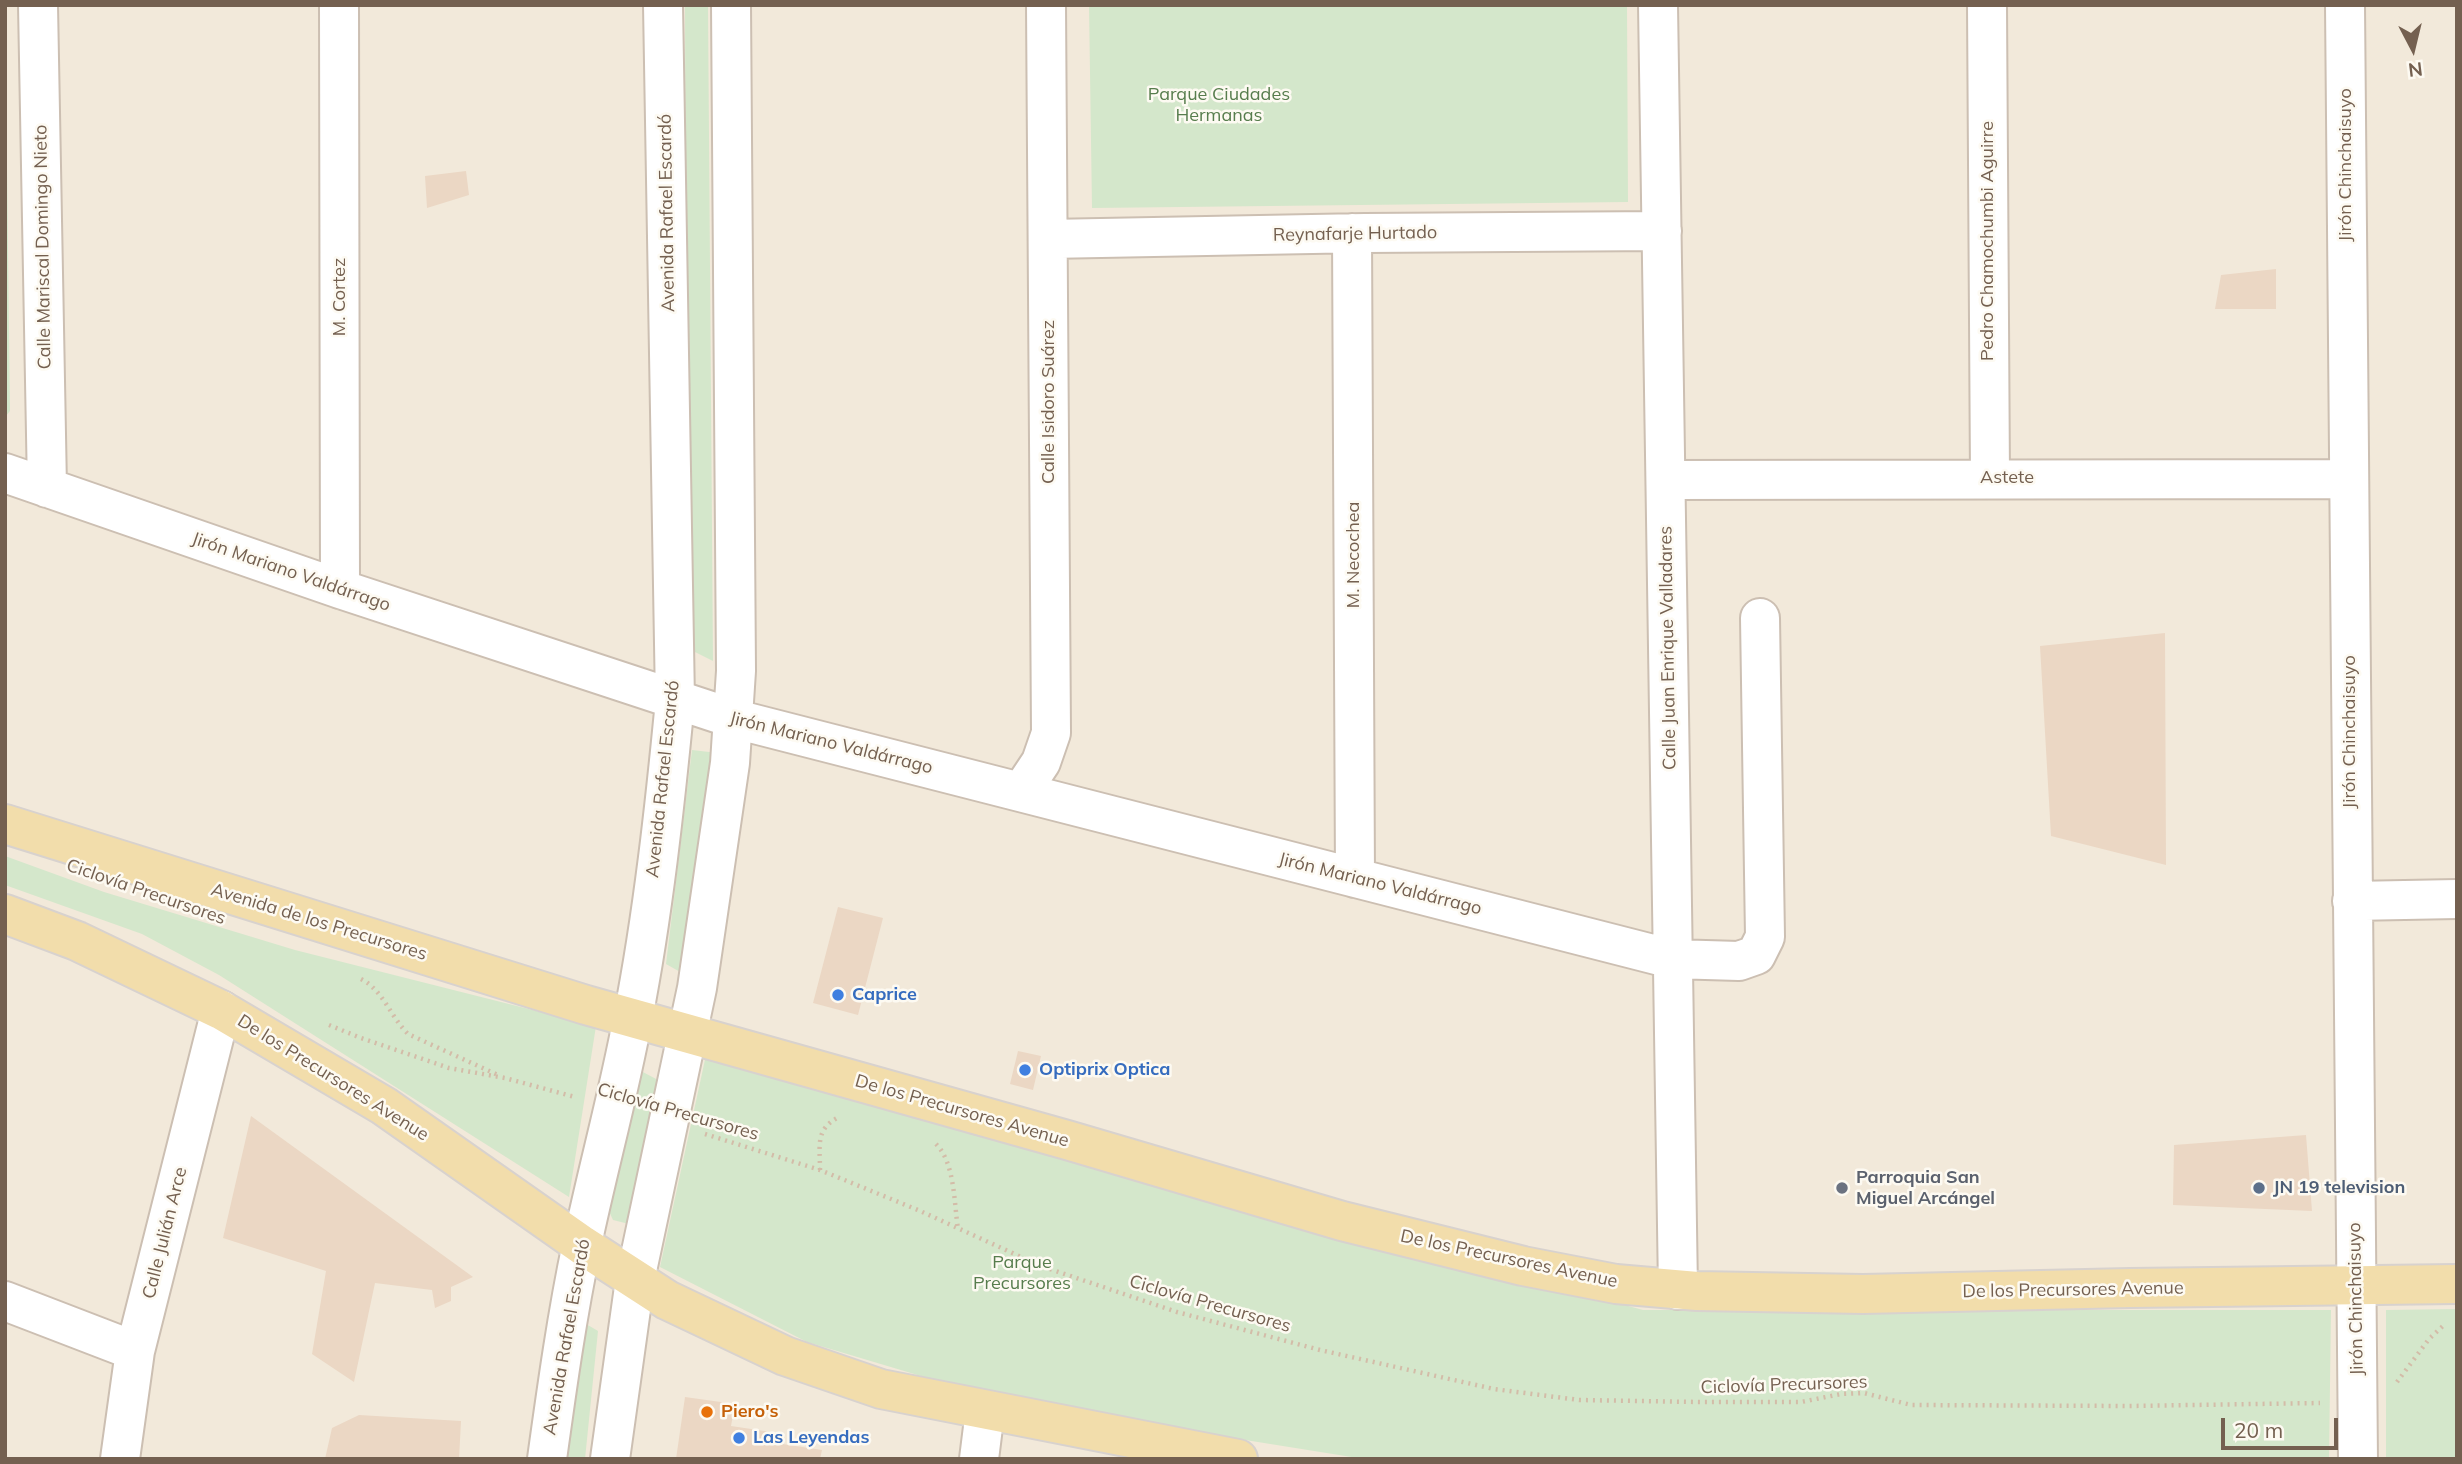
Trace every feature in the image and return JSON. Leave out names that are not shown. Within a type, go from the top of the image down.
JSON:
[{"type":"main road","name":"Avenida de los Precursores","points":[[5,824],[573,1001],[633,1017]]},
{"type":"main road","name":"De los Precursores Avenue","points":[[5,914],[77,941],[221,1010],[384,1106],[582,1245],[667,1300],[785,1356],[881,1389],[1238,1459]]},
{"type":"main road","name":"De los Precursores Avenue","points":[[633,1017],[1342,1221],[1523,1266],[1616,1284],[1678,1290],[1863,1294],[2356,1285],[2455,1300]]},
{"type":"street","name":"Calle Mariscal Domingo Nieto","points":[[38,5],[47,488]]},
{"type":"street","name":"M. Cortez","points":[[339,5],[340,589]]},
{"type":"street","name":"Avenida Rafael Escardó","points":[[547,1459],[559,1370],[582,1245],[633,1017],[667,780],[675,701],[663,5]]},
{"type":"street","points":[[610,1459],[635,1280],[689,1033],[735,719],[731,5]]},
{"type":"street","name":"Calle Isidoro Suárez","points":[[1021,792],[1041,762],[1051,733],[1046,5]]},
{"type":"street","name":"Calle Juan Enrique Valladares","points":[[1658,5],[1678,1290]]},
{"type":"street","name":"Pedro Chamochumbi Aguirre","points":[[1987,5],[1990,478]]},
{"type":"street","name":"Jirón Chinchaisuyo","points":[[2344,5],[2358,1459]]},
{"type":"street","name":"Reynafarje Hurtado","points":[[1048,239],[1662,231]]},
{"type":"street","name":"M. Necochea","points":[[1352,233],[1355,878]]},
{"type":"street","name":"Jirón Mariano Valdárrago","points":[[5,473],[340,589],[735,719],[1672,959],[1739,961],[1756,955],[1765,937],[1760,618]]},
{"type":"street","name":"Astete","points":[[1665,480],[2348,479]]},
{"type":"street","points":[[2352,901],[2457,899]]},
{"type":"street","name":"Calle Julián Arce","points":[[120,1459],[135,1351],[221,1010]]},
{"type":"street","points":[[5,1301],[135,1351]]},
{"type":"street","points":[[979,1459],[985,1411]]},
{"type":"path","name":"Ciclovía Precursores","points":[[357,977],[371,984],[397,1023],[408,1034],[505,1078],[615,1107]]},
{"type":"path","points":[[820,1170],[820,1138],[827,1123],[845,1114]]},
{"type":"path","name":"Ciclovía Precursores","points":[[669,1122],[820,1170],[1041,1266],[1177,1312],[1320,1350],[1506,1391],[1579,1400],[1801,1402],[1841,1394],[1864,1393],[1911,1405],[2129,1406],[2358,1401],[2382,1394],[2402,1379],[2455,1300]]},
{"type":"path","points":[[928,1137],[941,1149],[949,1171],[958,1229]]},
{"type":"shaded area","points":[[5,5],[2457,5],[2457,1459],[5,1459]]},
{"type":"green space","points":[[5,5],[10,411],[5,417]]},
{"type":"green space","points":[[685,5],[708,5],[713,661],[687,648]]},
{"type":"green space","name":"Parque Ciudades Hermanas","points":[[1089,5],[1627,5],[1628,202],[1092,208]]},
{"type":"green space","points":[[692,750],[718,753],[682,973],[666,964]]},
{"type":"green space","points":[[5,856],[104,892],[295,950],[596,1026],[569,1197],[219,975],[142,934],[5,885]]},
{"type":"green space","name":"Parque Precursores","points":[[706,1055],[1643,1310],[2331,1310],[2329,1459],[1364,1459],[1008,1402],[807,1342],[660,1267]]},
{"type":"green space","points":[[641,1071],[658,1080],[663,1099],[629,1224],[613,1220],[607,1207]]},
{"type":"green space","points":[[2457,1309],[2457,1459],[2386,1459],[2386,1310]]},
{"type":"green space","points":[[581,1321],[598,1331],[585,1459],[563,1459]]},
{"type":"building","points":[[466,171],[469,195],[427,208],[425,176]]},
{"type":"building","points":[[2276,269],[2276,309],[2215,309],[2221,275]]},
{"type":"building","points":[[2165,633],[2166,865],[2051,836],[2040,646]]},
{"type":"building","points":[[838,907],[883,918],[858,1015],[813,1003]]},
{"type":"building","name":"Optiprix Optica","points":[[1018,1051],[1041,1056],[1033,1090],[1010,1084]]},
{"type":"building","points":[[251,1116],[473,1277],[451,1287],[451,1301],[435,1308],[432,1290],[375,1283],[354,1382],[312,1354],[326,1271],[223,1238]]},
{"type":"building","points":[[2306,1135],[2312,1211],[2173,1205],[2174,1145]]},
{"type":"building","points":[[685,1397],[735,1404],[731,1426],[778,1433],[776,1443],[822,1450],[820,1459],[676,1459]]},
{"type":"building","points":[[359,1415],[461,1421],[459,1459],[325,1459],[332,1428]]},
{"type":"place","name":"Caprice","points":[[838,995]]},
{"type":"place","name":"Optiprix Optica","points":[[1025,1070]]},
{"type":"place","name":"Parroquia San Miguel Arcángel","points":[[1842,1188]]},
{"type":"place","name":"JN 19 television","points":[[2259,1188]]},
{"type":"place","name":"Piero's","points":[[707,1412]]},
{"type":"place","name":"Las Leyendas","points":[[739,1438]]}]
